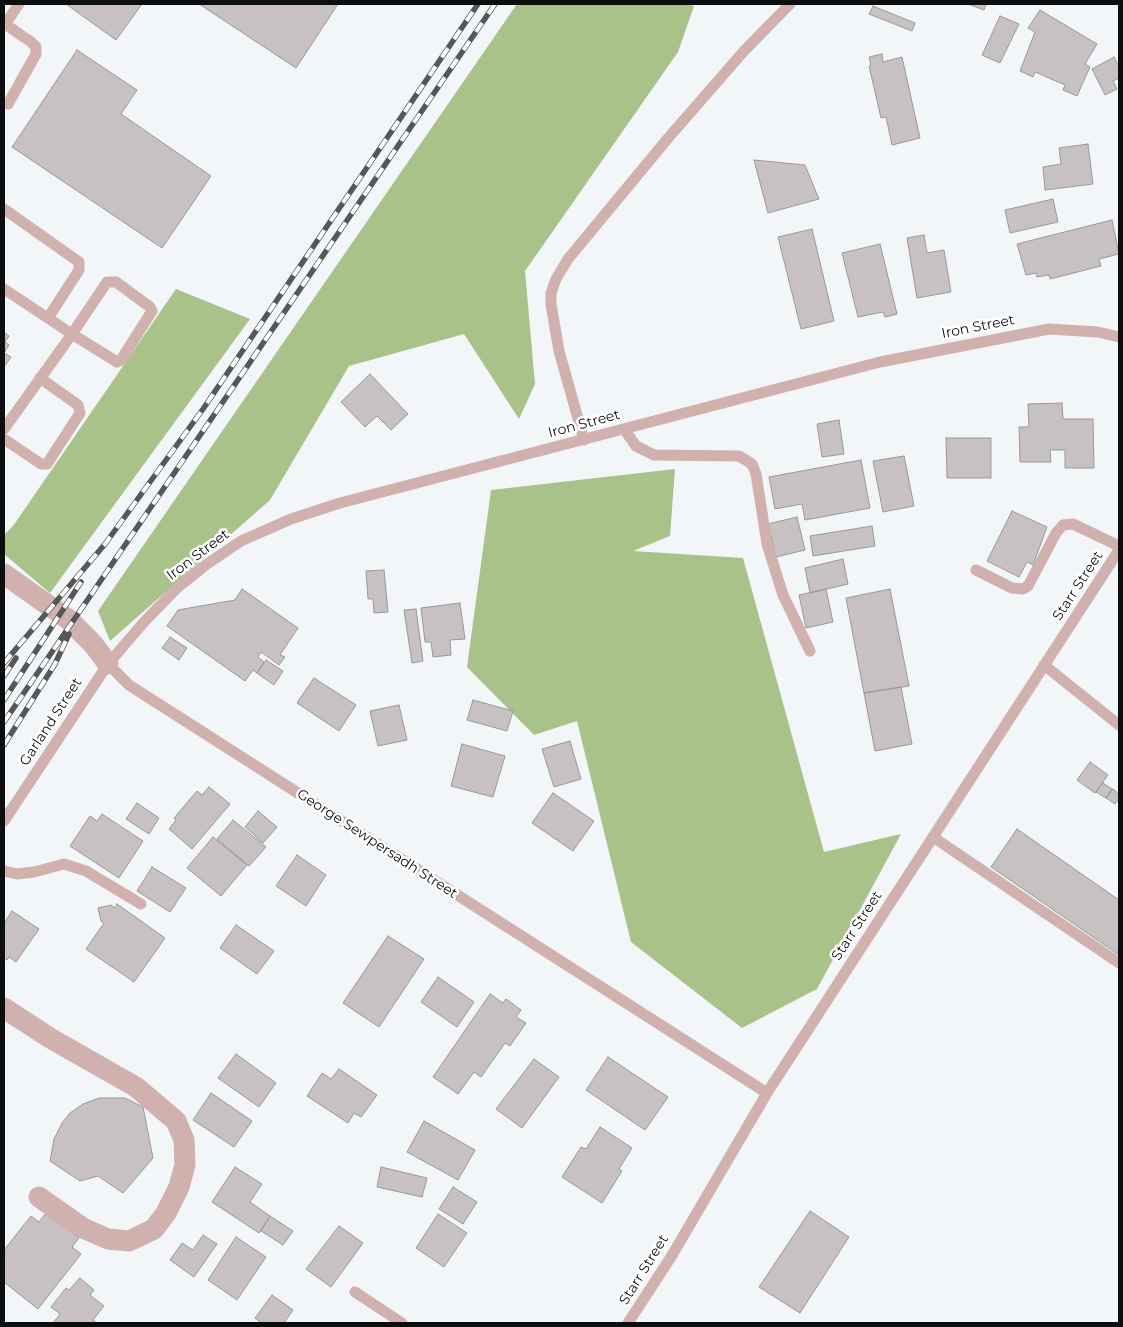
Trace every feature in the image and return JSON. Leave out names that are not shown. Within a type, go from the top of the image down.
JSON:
[{"type":"street","name":"George Sewpersadh Street","points":[[4,574],[68,620],[93,644],[108,664]]},
{"type":"street","points":[[4,1008],[50,1038],[136,1087],[176,1121],[184,1140],[185,1165],[179,1188],[166,1213],[154,1230],[129,1241],[108,1239],[83,1228],[39,1197]]},
{"type":"lane","points":[[8,104],[36,54],[36,47],[31,42],[4,25],[19,4]]},
{"type":"lane","points":[[584,440],[556,332],[551,304],[551,293],[556,280],[568,260],[669,137],[744,51],[790,4]]},
{"type":"lane","points":[[4,209],[79,262],[79,270],[48,318]]},
{"type":"lane","points":[[4,289],[72,334],[119,362],[152,314],[152,308],[116,282],[110,281],[104,286],[72,334],[4,429]]},
{"type":"lane","name":"Iron Street","points":[[108,664],[178,588],[241,542],[291,519],[340,503],[880,362],[1049,329],[1098,332],[1119,337]]},
{"type":"lane","points":[[4,439],[41,464],[47,464],[80,413],[78,405],[40,378]]},
{"type":"lane","points":[[624,429],[636,446],[654,455],[739,456],[752,464],[756,474],[767,544],[783,595],[810,651]]},
{"type":"lane","points":[[976,570],[1012,588],[1023,589],[1028,586],[1056,532],[1063,525],[1073,524],[1119,546]]},
{"type":"lane","name":"Starr Street","points":[[628,1323],[671,1257],[767,1093],[1119,550]]},
{"type":"lane","name":"Garland Street","points":[[4,822],[108,664]]},
{"type":"lane","name":"George Sewpersadh Street","points":[[108,664],[138,691],[767,1093]]},
{"type":"lane","points":[[1044,665],[1119,725]]},
{"type":"lane","points":[[933,837],[1119,963]]},
{"type":"lane","points":[[4,871],[17,874],[34,872],[64,864],[86,871],[141,904]]},
{"type":"lane","points":[[355,1292],[402,1323]]},
{"type":"green space","points":[[517,4],[687,4],[694,6],[678,52],[525,271],[535,384],[519,419],[464,334],[349,366],[270,500],[110,641],[98,611]]},
{"type":"green space","points":[[176,289],[250,319],[50,593],[4,554],[4,535],[13,526]]},
{"type":"green space","points":[[675,469],[670,536],[633,551],[743,558],[824,852],[901,834],[817,989],[742,1028],[631,942],[577,721],[534,735],[467,667],[491,490]]},
{"type":"building","points":[[66,4],[142,4],[116,40]]},
{"type":"building","points":[[199,4],[338,4],[296,68]]},
{"type":"building","points":[[968,4],[986,4],[984,10]]},
{"type":"building","points":[[873,6],[915,23],[912,31],[869,14]]},
{"type":"building","points":[[1040,10],[1097,44],[1085,64],[1090,67],[1077,96],[1063,90],[1065,85],[1035,72],[1033,77],[1020,71],[1035,32],[1028,28]]},
{"type":"building","points":[[1000,16],[1019,24],[1000,63],[982,55]]},
{"type":"building","points":[[77,50],[137,90],[121,114],[211,176],[162,248],[12,147]]},
{"type":"building","points":[[882,54],[883,62],[902,57],[920,138],[892,145],[886,117],[881,118],[869,66],[871,65],[869,57]]},
{"type":"building","points":[[1114,57],[1119,67],[1119,78],[1113,81],[1117,89],[1105,95],[1092,69]]},
{"type":"building","points":[[1088,144],[1093,184],[1045,190],[1043,167],[1061,164],[1059,148]]},
{"type":"building","points":[[754,160],[805,165],[819,199],[768,213]]},
{"type":"building","points":[[1053,199],[1058,222],[1010,233],[1005,210]]},
{"type":"building","points":[[1112,220],[1119,254],[1099,259],[1101,266],[1050,279],[1049,275],[1037,277],[1036,273],[1026,275],[1017,244]]},
{"type":"building","points":[[812,229],[834,321],[801,329],[778,237]]},
{"type":"building","points":[[924,235],[927,253],[944,250],[951,292],[917,298],[907,238]]},
{"type":"building","points":[[880,244],[897,314],[885,317],[883,312],[858,317],[842,253]]},
{"type":"building","points":[[4,332],[9,336],[5,342],[9,345],[4,353]]},
{"type":"building","points":[[4,353],[11,357],[4,367]]},
{"type":"building","points":[[370,374],[408,414],[391,430],[377,416],[365,427],[341,402]]},
{"type":"building","points":[[1062,403],[1063,419],[1093,419],[1094,468],[1065,468],[1065,450],[1050,450],[1051,462],[1020,462],[1019,427],[1029,427],[1028,404]]},
{"type":"building","points":[[839,420],[844,454],[822,457],[817,424]]},
{"type":"building","points":[[946,438],[991,438],[991,478],[947,478]]},
{"type":"building","points":[[904,456],[914,506],[883,512],[873,461]]},
{"type":"building","points":[[861,460],[870,508],[805,520],[802,504],[775,509],[769,477]]},
{"type":"building","points":[[1012,511],[1047,527],[1033,565],[1027,562],[1019,577],[987,561]]},
{"type":"building","points":[[797,517],[805,550],[776,557],[768,524]]},
{"type":"building","points":[[872,526],[875,546],[813,556],[810,536]]},
{"type":"building","points":[[843,559],[848,584],[810,593],[805,568]]},
{"type":"building","points":[[384,570],[388,612],[374,613],[373,599],[368,599],[366,571]]},
{"type":"building","points":[[242,589],[298,628],[280,655],[285,657],[279,665],[261,652],[258,657],[264,662],[257,673],[253,670],[245,681],[167,626],[178,610],[235,600]]},
{"type":"building","points":[[826,589],[833,622],[806,628],[799,595]]},
{"type":"building","points":[[890,589],[909,686],[864,693],[846,598]]},
{"type":"building","points":[[460,603],[465,639],[450,640],[451,655],[433,657],[431,642],[425,642],[421,608]]},
{"type":"building","points":[[416,609],[423,661],[412,663],[404,610]]},
{"type":"building","points":[[170,637],[187,648],[179,660],[162,648]]},
{"type":"building","points":[[266,660],[283,671],[274,685],[257,673]]},
{"type":"building","points":[[314,678],[356,705],[339,731],[297,703]]},
{"type":"building","points":[[901,687],[912,744],[875,751],[864,693]]},
{"type":"building","points":[[473,700],[513,711],[507,731],[467,720]]},
{"type":"building","points":[[399,705],[407,740],[378,746],[370,711]]},
{"type":"building","points":[[570,741],[581,779],[554,787],[542,749]]},
{"type":"building","points":[[462,744],[505,756],[493,797],[451,786]]},
{"type":"building","points":[[1090,762],[1108,775],[1095,793],[1077,780]]},
{"type":"building","points":[[1103,783],[1112,789],[1106,798],[1096,792]]},
{"type":"building","points":[[209,787],[230,804],[192,849],[169,829],[176,820],[174,818],[197,791],[202,795]]},
{"type":"building","points":[[1113,789],[1119,794],[1119,799],[1115,804],[1106,798]]},
{"type":"building","points":[[553,793],[594,821],[573,851],[532,823]]},
{"type":"building","points":[[137,803],[159,818],[149,834],[126,819]]},
{"type":"building","points":[[258,811],[277,827],[263,843],[245,827]]},
{"type":"building","points":[[102,814],[143,841],[119,878],[70,846],[90,816],[97,821]]},
{"type":"building","points":[[233,820],[266,847],[249,866],[217,839]]},
{"type":"building","points":[[1017,829],[1119,900],[1119,955],[991,867]]},
{"type":"building","points":[[213,837],[247,865],[221,896],[187,868]]},
{"type":"building","points":[[297,855],[326,875],[306,906],[276,886]]},
{"type":"building","points":[[152,867],[186,888],[170,912],[137,891]]},
{"type":"building","points":[[117,904],[165,938],[134,982],[86,949],[104,923],[101,921],[98,908],[111,905],[115,908]]},
{"type":"building","points":[[12,911],[39,929],[16,962],[9,957],[7,960],[4,958],[4,923]]},
{"type":"building","points":[[236,925],[274,951],[257,974],[220,948]]},
{"type":"building","points":[[388,936],[424,959],[379,1027],[343,1003]]},
{"type":"building","points":[[438,977],[474,1002],[457,1027],[421,1002]]},
{"type":"building","points":[[490,994],[503,1003],[506,999],[521,1010],[516,1017],[526,1023],[510,1046],[505,1043],[481,1077],[474,1072],[458,1094],[433,1077]]},
{"type":"building","points":[[236,1054],[276,1083],[259,1107],[218,1078]]},
{"type":"building","points":[[608,1057],[668,1097],[645,1130],[586,1090]]},
{"type":"building","points":[[534,1059],[559,1077],[522,1128],[496,1109]]},
{"type":"building","points":[[339,1069],[377,1095],[361,1117],[354,1113],[348,1123],[307,1096],[322,1073],[331,1079]]},
{"type":"building","points":[[211,1093],[252,1121],[234,1147],[193,1120]]},
{"type":"building","points":[[99,1098],[125,1098],[143,1107],[153,1158],[123,1193],[98,1176],[80,1181],[50,1161],[54,1139],[62,1123],[70,1113],[83,1104]]},
{"type":"building","points":[[424,1121],[475,1150],[458,1180],[407,1152]]},
{"type":"building","points":[[600,1127],[632,1148],[619,1169],[622,1171],[602,1203],[562,1177],[581,1147],[586,1149]]},
{"type":"building","points":[[235,1167],[262,1184],[250,1202],[270,1216],[259,1233],[212,1202]]},
{"type":"building","points":[[381,1167],[427,1178],[422,1197],[377,1187]]},
{"type":"building","points":[[453,1187],[477,1202],[463,1224],[439,1209]]},
{"type":"building","points":[[810,1211],[849,1237],[800,1313],[759,1287]]},
{"type":"building","points":[[46,1213],[79,1238],[72,1247],[81,1254],[38,1309],[4,1282],[4,1250],[31,1216],[39,1222]]},
{"type":"building","points":[[438,1214],[467,1233],[444,1267],[416,1248]]},
{"type":"building","points":[[270,1216],[293,1231],[283,1245],[261,1231]]},
{"type":"building","points":[[339,1226],[363,1243],[331,1287],[306,1269]]},
{"type":"building","points":[[203,1235],[217,1244],[194,1277],[170,1260],[182,1243],[193,1250]]},
{"type":"building","points":[[236,1237],[266,1257],[237,1300],[208,1280]]},
{"type":"building","points":[[80,1278],[94,1290],[90,1295],[104,1306],[93,1320],[97,1323],[53,1323],[60,1314],[51,1307],[66,1288],[69,1290]]},
{"type":"building","points":[[272,1295],[293,1310],[284,1323],[262,1323],[255,1318]]},
{"type":"railway","points":[[4,663],[105,544],[203,409],[478,4]]},
{"type":"railway","points":[[4,722],[495,4]]},
{"type":"railway","points":[[4,700],[81,582]]},
{"type":"railway","points":[[4,745],[55,664],[69,634]]},
{"type":"railway","points":[[4,676],[16,658]]}]
